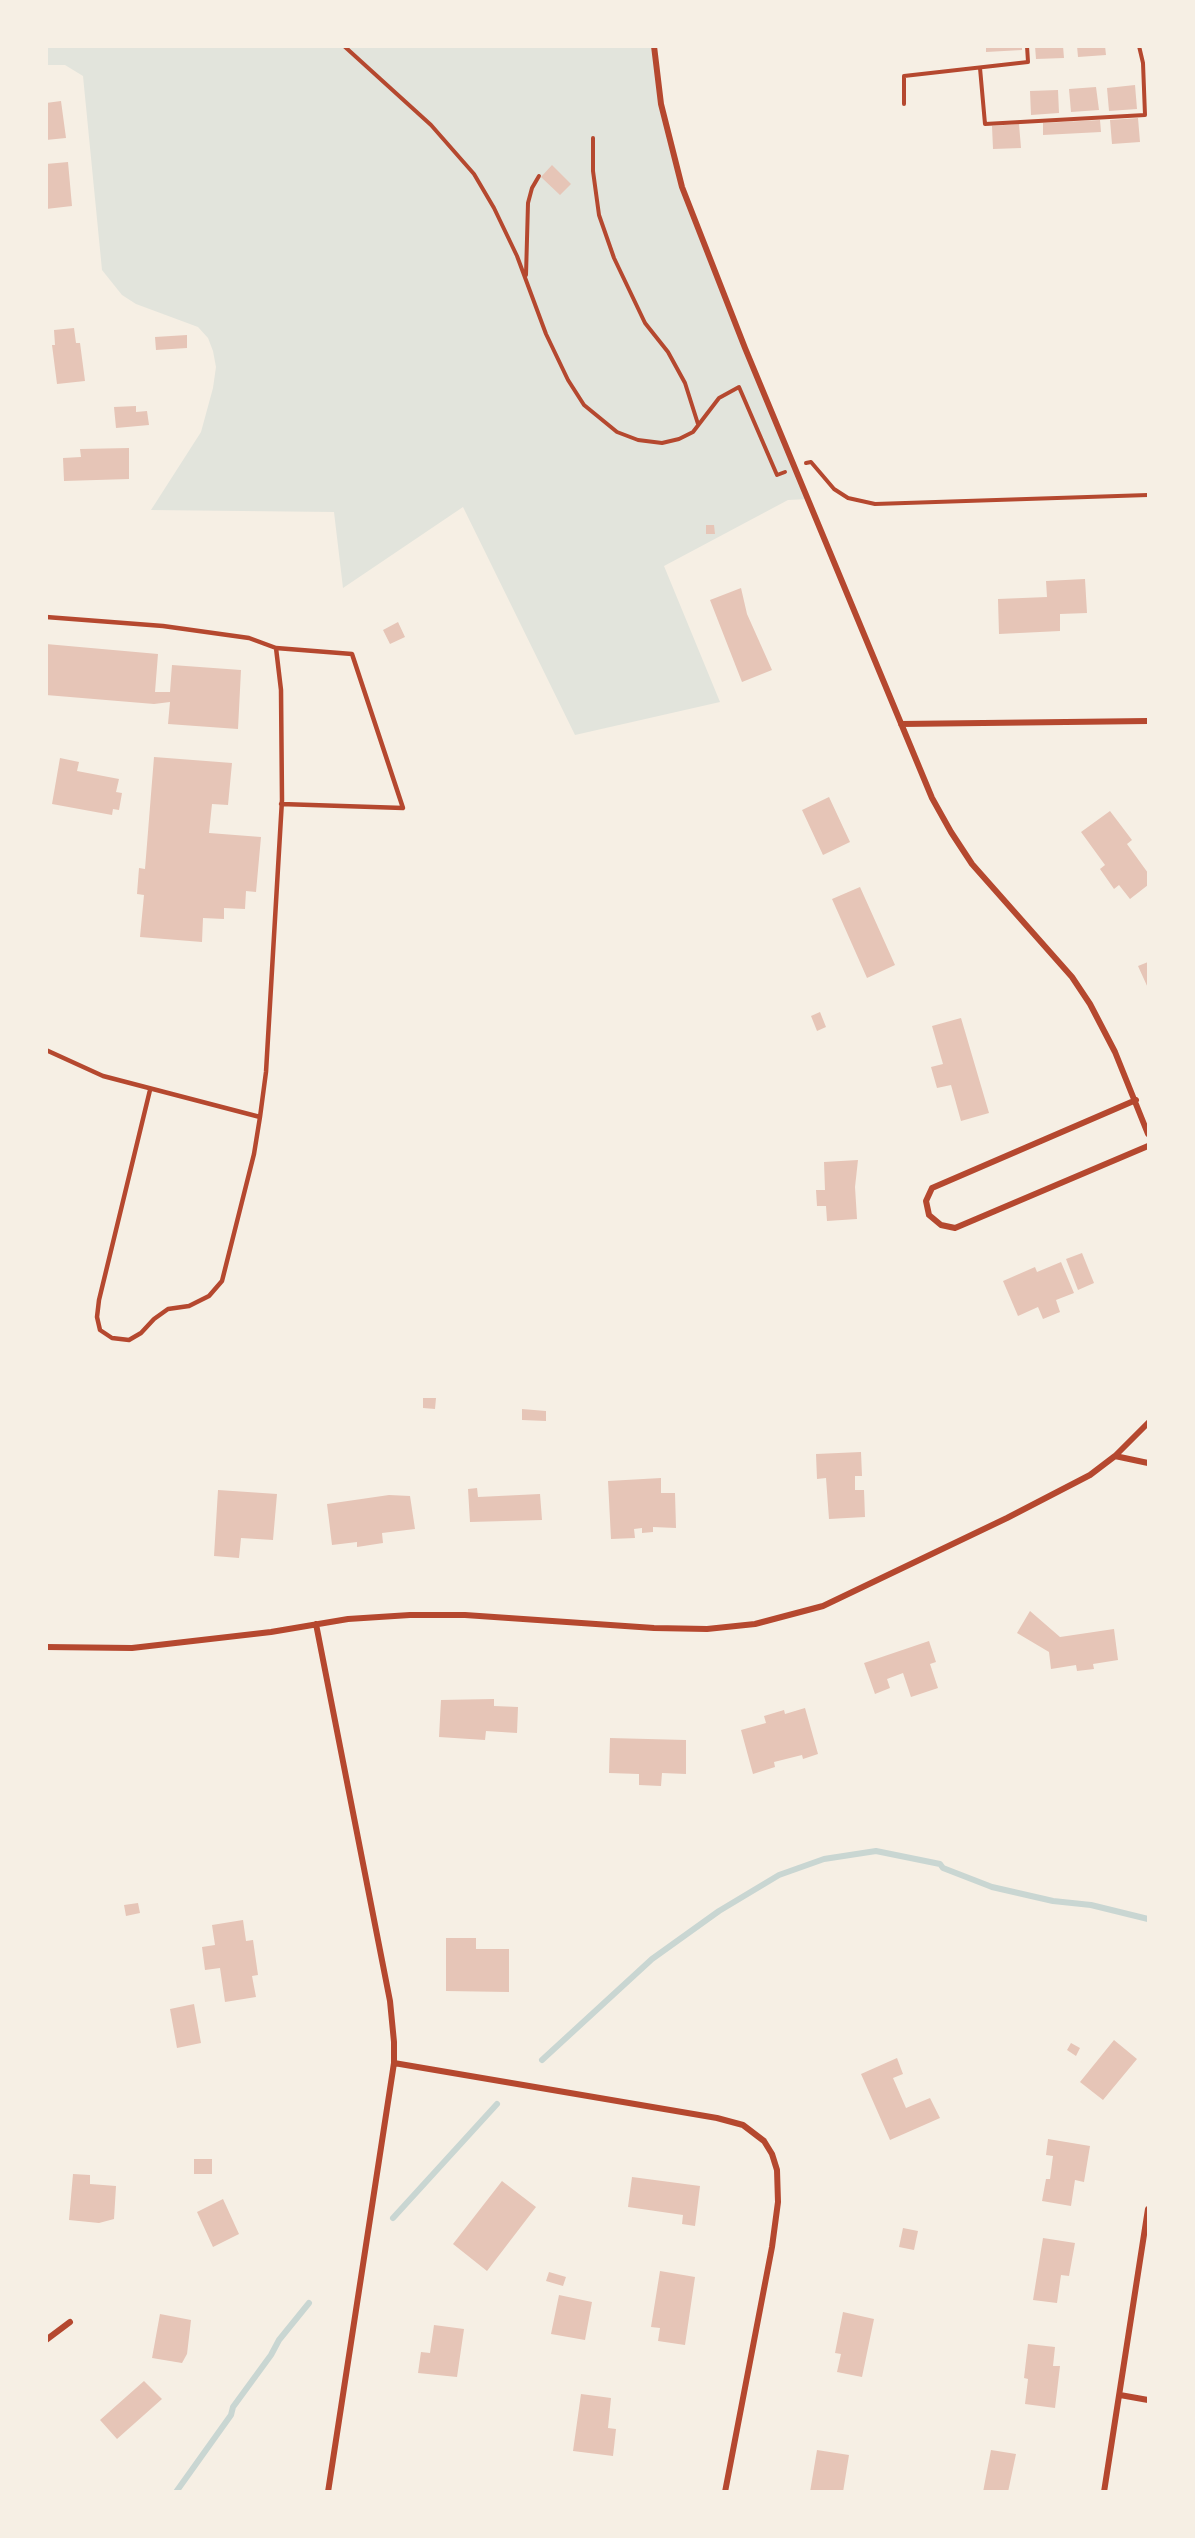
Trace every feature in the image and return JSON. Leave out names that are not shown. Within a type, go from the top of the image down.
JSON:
[{"type":"street","points":[[654,46],[662,104],[682,188],[745,348],[932,798],[972,864],[1078,986],[1090,1004],[1115,1052],[1149,1134]]},
{"type":"street","points":[[901,724],[1149,721]]},
{"type":"street","points":[[1136,1100],[932,1188],[926,1201],[929,1215],[941,1226],[955,1228],[1149,1146]]},
{"type":"street","points":[[46,1647],[132,1648],[379,1616],[432,1615],[654,1628],[707,1629],[755,1624],[823,1606],[879,1581],[1090,1475],[1115,1456],[1149,1423]]},
{"type":"street","points":[[1115,1456],[1149,1463]]},
{"type":"street","points":[[316,1624],[390,2001],[394,2063],[328,2492]]},
{"type":"street","points":[[394,2063],[717,2118],[743,2125],[764,2141],[772,2154],[777,2170],[778,2202],[766,2279],[725,2492]]},
{"type":"street","points":[[1104,2492],[1149,2209]]},
{"type":"street","points":[[46,2340],[70,2322]]},
{"type":"street","points":[[1120,2395],[1149,2400]]},
{"type":"lane","points":[[46,617],[174,628],[249,638],[276,648],[352,654],[403,808],[281,804]]},
{"type":"lane","points":[[150,1090],[99,1300],[100,1330],[112,1338],[129,1340],[141,1334],[154,1319],[168,1309],[189,1306],[209,1296],[222,1281],[255,1154],[266,1072],[281,804],[281,690],[276,648]]},
{"type":"lane","points":[[46,1050],[103,1076],[260,1117]]},
{"type":"path","points":[[344,46],[431,125],[474,174],[494,208],[526,279],[546,334],[568,380],[584,405],[617,432],[638,440],[662,443],[679,439],[693,432],[719,398],[739,387],[777,475]]},
{"type":"path","points":[[904,104],[904,76],[1028,62],[1027,46]]},
{"type":"path","points":[[980,68],[985,124],[1145,115],[1143,63],[1139,46]]},
{"type":"path","points":[[593,138],[593,171],[599,215],[614,258],[645,323],[668,352],[684,383],[698,425]]},
{"type":"path","points":[[526,279],[528,203],[532,188],[539,176]]},
{"type":"path","points":[[807,462],[814,465],[834,489],[848,498],[876,504],[1149,495]]},
{"type":"shaded area","points":[[47,46],[654,47],[661,104],[682,187],[808,499],[788,500],[664,566],[720,702],[575,735],[463,507],[343,588],[334,512],[151,510],[201,432],[213,388],[216,367],[213,351],[208,338],[198,327],[136,304],[122,295],[102,270],[83,76],[65,65],[47,65]]},
{"type":"building","points":[[986,46],[1022,46],[1022,50],[986,52]]},
{"type":"building","points":[[1035,46],[1063,46],[1064,58],[1036,59]]},
{"type":"building","points":[[1077,46],[1105,46],[1106,55],[1078,57]]},
{"type":"building","points":[[1135,85],[1137,109],[1109,111],[1107,88]]},
{"type":"building","points":[[1096,87],[1099,110],[1071,112],[1069,89]]},
{"type":"building","points":[[1058,90],[1059,113],[1031,115],[1030,91]]},
{"type":"building","points":[[61,101],[66,138],[46,140],[46,103]]},
{"type":"building","points":[[1138,118],[1140,142],[1112,144],[1110,120]]},
{"type":"building","points":[[1100,120],[1101,132],[1043,135],[1043,123]]},
{"type":"building","points":[[1019,124],[1021,148],[993,149],[992,126]]},
{"type":"building","points":[[68,162],[72,206],[46,209],[46,164]]},
{"type":"building","points":[[552,165],[571,184],[560,195],[541,177]]},
{"type":"building","points":[[74,328],[76,343],[80,343],[85,381],[57,384],[52,345],[55,345],[54,330]]},
{"type":"building","points":[[187,335],[187,348],[156,350],[155,337]]},
{"type":"building","points":[[136,406],[136,412],[147,411],[149,425],[116,428],[114,407]]},
{"type":"building","points":[[129,448],[129,479],[64,481],[63,458],[81,457],[80,449]]},
{"type":"building","points":[[706,525],[714,525],[715,534],[706,534]]},
{"type":"building","points":[[1085,579],[1087,613],[1060,614],[1060,631],[999,634],[998,599],[1047,597],[1046,581]]},
{"type":"building","points":[[741,588],[747,614],[772,670],[742,682],[710,600]]},
{"type":"building","points":[[398,622],[405,637],[390,644],[383,630]]},
{"type":"building","points":[[46,644],[158,654],[155,692],[170,692],[172,665],[241,670],[238,729],[168,724],[170,702],[154,704],[46,695]]},
{"type":"building","points":[[154,757],[232,763],[228,805],[212,804],[209,833],[261,837],[256,892],[246,891],[245,909],[224,908],[224,919],[203,918],[202,942],[140,937],[144,895],[137,894],[139,868],[145,869]]},
{"type":"building","points":[[60,758],[79,762],[77,771],[119,779],[116,792],[122,793],[119,810],[113,809],[112,815],[52,804]]},
{"type":"building","points":[[829,797],[850,842],[823,855],[802,810]]},
{"type":"building","points":[[1110,811],[1132,840],[1127,844],[1148,873],[1148,885],[1130,899],[1119,885],[1114,889],[1100,869],[1105,865],[1081,832]]},
{"type":"building","points":[[860,887],[895,965],[867,978],[832,899]]},
{"type":"building","points":[[1148,962],[1148,988],[1138,966]]},
{"type":"building","points":[[820,1012],[826,1027],[817,1031],[811,1016]]},
{"type":"building","points":[[961,1018],[989,1113],[961,1121],[951,1085],[937,1088],[931,1067],[943,1064],[932,1026]]},
{"type":"building","points":[[858,1160],[855,1187],[857,1219],[827,1221],[826,1206],[817,1206],[816,1190],[825,1190],[824,1162]]},
{"type":"building","points":[[1082,1253],[1094,1283],[1078,1290],[1066,1259]]},
{"type":"building","points":[[1061,1262],[1074,1293],[1056,1300],[1060,1312],[1043,1319],[1038,1307],[1018,1316],[1003,1281],[1035,1267],[1037,1272]]},
{"type":"building","points":[[423,1398],[436,1398],[435,1409],[423,1408]]},
{"type":"building","points":[[522,1409],[546,1411],[546,1421],[522,1420]]},
{"type":"building","points":[[861,1452],[862,1476],[855,1476],[855,1490],[864,1490],[865,1517],[829,1519],[826,1478],[817,1479],[816,1454]]},
{"type":"building","points":[[661,1478],[661,1493],[675,1493],[676,1528],[653,1527],[653,1532],[642,1533],[642,1528],[634,1529],[635,1538],[611,1539],[608,1481]]},
{"type":"building","points":[[477,1488],[478,1497],[540,1494],[542,1520],[470,1522],[468,1489]]},
{"type":"building","points":[[218,1490],[277,1494],[273,1540],[241,1538],[239,1558],[214,1556]]},
{"type":"building","points":[[389,1495],[410,1496],[415,1529],[382,1533],[383,1543],[357,1547],[357,1542],[332,1545],[327,1504]]},
{"type":"building","points":[[1030,1611],[1060,1637],[1114,1629],[1118,1660],[1093,1664],[1094,1669],[1077,1671],[1076,1665],[1051,1669],[1049,1652],[1017,1633]]},
{"type":"building","points":[[929,1641],[936,1662],[930,1664],[938,1688],[911,1697],[903,1673],[887,1679],[890,1688],[875,1694],[864,1663]]},
{"type":"building","points":[[494,1699],[494,1706],[518,1707],[517,1733],[486,1731],[485,1740],[439,1737],[441,1700]]},
{"type":"building","points":[[805,1708],[818,1754],[803,1759],[802,1755],[774,1762],[775,1767],[753,1774],[741,1730],[766,1723],[764,1716],[784,1710],[785,1714]]},
{"type":"building","points":[[610,1738],[686,1740],[686,1774],[662,1773],[661,1786],[639,1785],[639,1774],[609,1773]]},
{"type":"building","points":[[138,1903],[140,1913],[126,1916],[124,1905]]},
{"type":"building","points":[[243,1920],[246,1941],[253,1940],[258,1975],[252,1976],[256,1997],[225,2002],[220,1968],[205,1970],[202,1947],[215,1945],[212,1925]]},
{"type":"building","points":[[446,1938],[476,1938],[476,1949],[509,1949],[509,1992],[446,1991]]},
{"type":"building","points":[[194,2004],[201,2043],[177,2048],[170,2009]]},
{"type":"building","points":[[1114,2040],[1137,2059],[1103,2100],[1080,2082]]},
{"type":"building","points":[[1071,2043],[1080,2048],[1076,2056],[1067,2050]]},
{"type":"building","points":[[897,2058],[903,2074],[893,2078],[906,2108],[930,2098],[940,2118],[890,2140],[861,2074]]},
{"type":"building","points":[[1048,2139],[1090,2146],[1084,2182],[1075,2180],[1071,2206],[1042,2201],[1046,2179],[1050,2179],[1053,2156],[1046,2155]]},
{"type":"building","points":[[194,2159],[212,2159],[212,2174],[194,2174]]},
{"type":"building","points":[[73,2174],[90,2175],[90,2184],[116,2186],[114,2219],[99,2223],[69,2220]]},
{"type":"building","points":[[632,2177],[700,2186],[695,2226],[682,2224],[683,2215],[628,2207]]},
{"type":"building","points":[[502,2181],[536,2207],[487,2271],[453,2244]]},
{"type":"building","points":[[223,2199],[239,2234],[213,2247],[197,2212]]},
{"type":"building","points":[[903,2228],[918,2231],[914,2250],[899,2247]]},
{"type":"building","points":[[1043,2238],[1075,2243],[1069,2276],[1061,2275],[1057,2303],[1033,2300]]},
{"type":"building","points":[[660,2271],[695,2277],[685,2345],[658,2341],[660,2328],[651,2327]]},
{"type":"building","points":[[549,2272],[566,2277],[563,2286],[546,2281]]},
{"type":"building","points":[[559,2295],[592,2302],[585,2340],[551,2334]]},
{"type":"building","points":[[843,2312],[874,2319],[862,2377],[837,2372],[841,2354],[835,2353]]},
{"type":"building","points":[[160,2314],[191,2320],[187,2354],[182,2363],[152,2358]]},
{"type":"building","points":[[434,2325],[464,2329],[457,2377],[418,2373],[421,2352],[430,2353]]},
{"type":"building","points":[[1028,2344],[1055,2347],[1053,2366],[1060,2366],[1055,2408],[1025,2404],[1028,2379],[1024,2378]]},
{"type":"building","points":[[144,2381],[162,2399],[117,2439],[100,2420]]},
{"type":"building","points":[[581,2394],[611,2398],[608,2428],[616,2429],[613,2456],[573,2451]]},
{"type":"building","points":[[817,2450],[849,2455],[843,2492],[810,2492]]},
{"type":"building","points":[[991,2450],[1016,2454],[1008,2492],[983,2492]]},
{"type":"waterway","points":[[542,2060],[652,1959],[719,1911],[779,1875],[824,1859],[876,1851],[940,1864],[943,1868],[992,1887],[1053,1901],[1091,1905],[1148,1919]]},
{"type":"waterway","points":[[393,2218],[497,2104]]},
{"type":"waterway","points":[[176,2492],[231,2415],[233,2407],[271,2355],[279,2340],[309,2303]]}]
